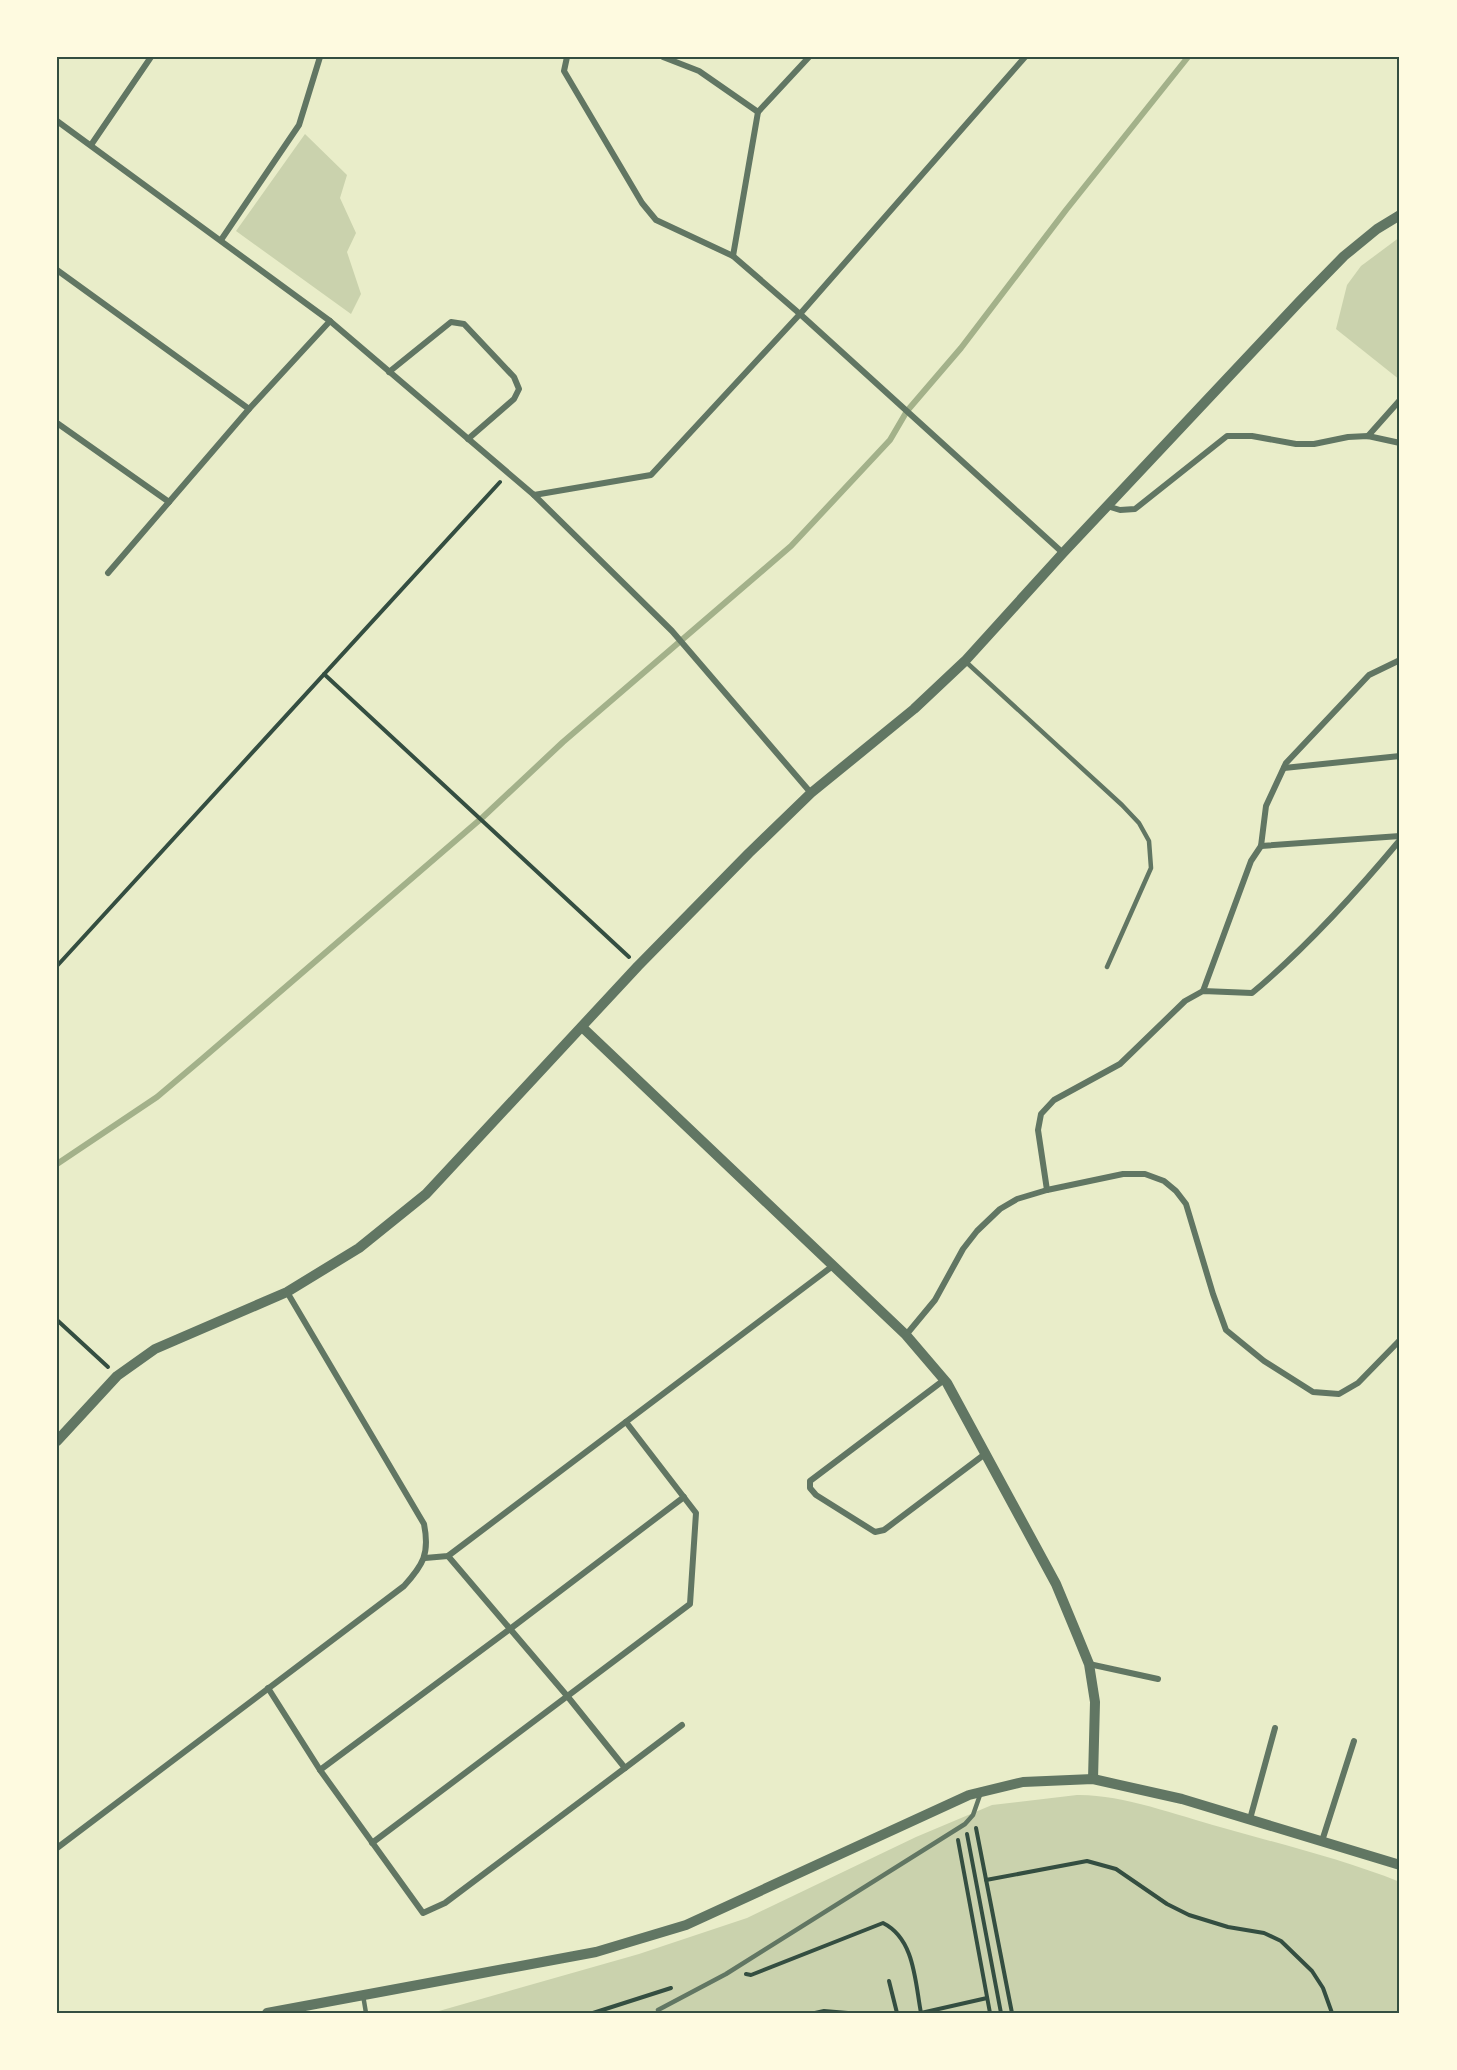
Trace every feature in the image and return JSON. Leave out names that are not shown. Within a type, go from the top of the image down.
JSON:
[{"type":"street","points":[[91,145],[151,57]]},
{"type":"street","points":[[221,240],[299,124],[320,57]]},
{"type":"street","points":[[567,57],[564,71],[642,203],[656,220],[734,256],[1063,553]]},
{"type":"street","points":[[663,57],[699,71],[758,112]]},
{"type":"street","points":[[734,256],[758,112],[809,57]]},
{"type":"street","points":[[534,495],[651,475],[800,314],[1025,57]]},
{"type":"street","points":[[57,121],[330,321],[534,495],[672,631],[811,793]]},
{"type":"street","points":[[57,1441],[117,1376],[155,1349],[287,1292],[359,1248],[426,1194],[638,966],[749,853],[811,793],[914,709],[965,661],[1063,553],[1344,256],[1377,229],[1400,215]]},
{"type":"street","points":[[57,270],[249,410]]},
{"type":"street","points":[[108,573],[249,410],[330,321]]},
{"type":"street","points":[[389,372],[451,322],[464,324],[514,378],[519,389],[514,399],[468,439]]},
{"type":"street","points":[[1368,436],[1400,400]]},
{"type":"street","points":[[57,423],[169,502]]},
{"type":"street","points":[[1107,506],[1120,510],[1135,509],[1227,436],[1252,436],[1296,444],[1314,444],[1348,437],[1368,436],[1400,443]]},
{"type":"street","points":[[1203,991],[1251,861],[1261,846],[1266,806],[1286,763],[1369,675],[1400,660]]},
{"type":"street","points":[[1284,768],[1400,756]]},
{"type":"street","points":[[1261,846],[1400,838]]},
{"type":"street","points":[[1047,1190],[1038,1130],[1041,1114],[1054,1100],[1120,1064],[1185,1001],[1203,991],[1252,993],[1274,975],[1368,878],[1400,838]]},
{"type":"street","points":[[582,1027],[906,1335],[944,1380],[1056,1584],[1089,1664],[1095,1702],[1093,1779]]},
{"type":"street","points":[[906,1335],[935,1300],[963,1249],[977,1231],[1000,1209],[1017,1199],[1047,1190],[1123,1174],[1145,1174],[1164,1180],[1186,1204],[1226,1330],[1264,1361],[1313,1392],[1339,1394],[1358,1383],[1400,1340]]},
{"type":"street","points":[[425,1558],[448,1556],[834,1265]]},
{"type":"street","points":[[57,1848],[404,1586],[416,1573],[425,1558],[428,1542],[424,1524],[287,1292]]},
{"type":"street","points":[[944,1380],[810,1481],[810,1488],[816,1495],[874,1532],[884,1530],[985,1454]]},
{"type":"street","points":[[372,1843],[690,1604],[696,1513],[626,1422]]},
{"type":"street","points":[[320,1770],[684,1497]]},
{"type":"street","points":[[448,1556],[625,1768]]},
{"type":"street","points":[[1089,1664],[1158,1679]]},
{"type":"street","points":[[268,1688],[320,1770],[423,1913],[445,1904],[682,1725]]},
{"type":"street","points":[[1250,1819],[1275,1728]]},
{"type":"street","points":[[1322,1841],[1354,1741]]},
{"type":"street","points":[[267,2013],[596,1952],[686,1925],[969,1795],[1023,1782],[1093,1779],[1182,1799],[1400,1865]]},
{"type":"lane","points":[[965,661],[1122,805],[1139,823],[1149,841],[1151,868],[1107,967]]},
{"type":"lane","points":[[658,2010],[729,1972],[965,1824],[973,1815],[980,1792]]},
{"type":"lane","points":[[363,1995],[366,2013]]},
{"type":"path","points":[[57,966],[508,473]]},
{"type":"path","points":[[324,674],[638,966]]},
{"type":"path","points":[[57,1320],[117,1376]]},
{"type":"path","points":[[973,1815],[1012,2013]]},
{"type":"path","points":[[965,1824],[1001,2013]]},
{"type":"path","points":[[956,1830],[990,2013]]},
{"type":"path","points":[[986,1880],[1087,1861],[1116,1869],[1167,1904],[1190,1915],[1228,1927],[1264,1933],[1281,1941],[1296,1953],[1311,1971],[1323,1988],[1332,2013]]},
{"type":"path","points":[[729,1972],[751,1975],[883,1923],[904,1941],[909,1953],[921,2013],[987,1998]]},
{"type":"path","points":[[889,1981],[897,2013]]},
{"type":"path","points":[[593,2013],[680,1985]]},
{"type":"path","points":[[815,2013],[824,2011],[848,2013]]},
{"type":"green space","points":[[305,134],[347,175],[340,198],[356,233],[347,252],[361,294],[351,314],[236,231]]},
{"type":"green space","points":[[1400,237],[1400,380],[1336,329],[1347,285],[1361,266]]},
{"type":"green space","points":[[1077,1795],[1111,1798],[1148,1806],[1333,1859],[1400,1882],[1400,2013],[432,2013],[639,1954],[747,1918],[916,1837],[992,1805]]},
{"type":"waterway","points":[[57,1164],[157,1097],[483,817],[563,742],[791,546],[890,440],[907,411],[961,348],[1066,210],[1188,57]]}]
